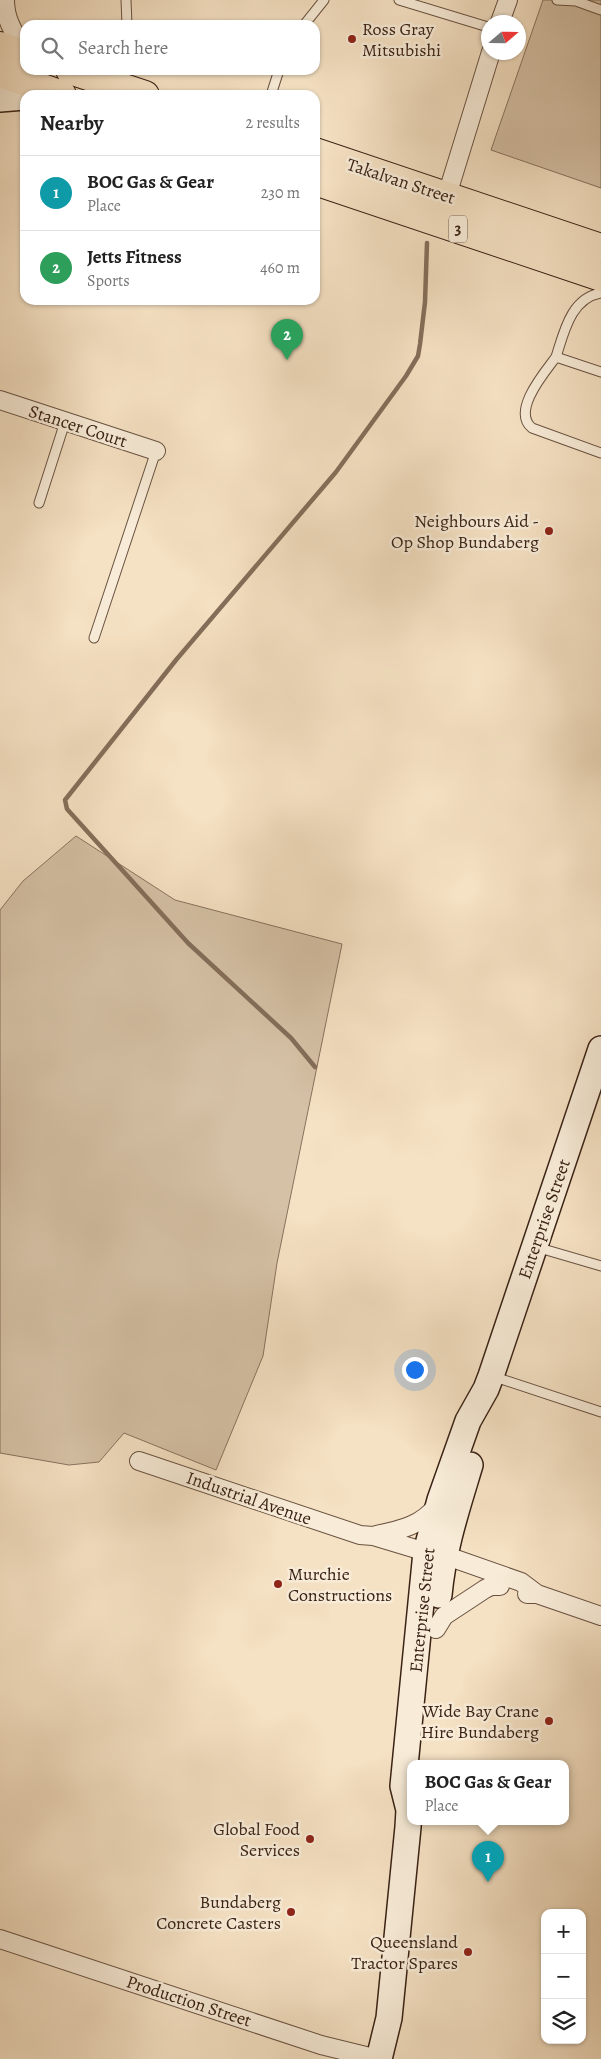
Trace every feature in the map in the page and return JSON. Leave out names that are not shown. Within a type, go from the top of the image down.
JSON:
[{"type":"highway","points":[[0,46],[20,53]]},
{"type":"highway","points":[[0,73],[48,90]]},
{"type":"highway","points":[[90,75],[111,80],[134,90]]},
{"type":"highway","name":"Takalvan Street","points":[[320,154],[601,248]]},
{"type":"highway","name":"Takalvan Street","points":[[322,180],[601,277]]},
{"type":"street","points":[[5,0],[5,12],[9,25],[20,42]]},
{"type":"street","points":[[503,15],[508,0]]},
{"type":"street","points":[[439,222],[488,60]]},
{"type":"street","points":[[0,99],[20,97]]},
{"type":"street","name":"Stancer Court","points":[[0,400],[156,452]]},
{"type":"street","name":"Enterprise Street","points":[[407,1799],[403,1786],[434,1560],[468,1421],[489,1383],[601,1049]]},
{"type":"street","name":"Industrial Avenue","points":[[139,1461],[367,1536],[377,1548],[482,1568],[521,1582],[538,1594],[601,1616]]},
{"type":"street","points":[[367,1536],[405,1529],[415,1525],[432,1513],[447,1508],[461,1548],[467,1556],[482,1568]]},
{"type":"street","name":"Enterprise Street","points":[[422,1760],[436,1629],[434,1560]]},
{"type":"street","name":"Industrial Avenue","points":[[434,1560],[520,1593],[538,1594]]},
{"type":"street","points":[[436,1629],[444,1616],[485,1589],[491,1586],[500,1586]]},
{"type":"street","name":"Enterprise Street","points":[[379,2059],[388,2018],[408,1825]]},
{"type":"street","name":"Production Street","points":[[0,1939],[321,2045],[379,2059]]},
{"type":"lane","points":[[126,0],[127,20]]},
{"type":"lane","points":[[308,20],[324,0]]},
{"type":"lane","points":[[399,0],[421,3],[481,24]]},
{"type":"lane","points":[[557,0],[576,1],[601,10]]},
{"type":"lane","points":[[273,90],[277,75]]},
{"type":"lane","points":[[601,293],[585,299],[572,312],[556,357],[533,389],[525,411],[527,423],[536,430],[601,453]]},
{"type":"lane","points":[[556,357],[601,372]]},
{"type":"lane","points":[[39,503],[65,422]]},
{"type":"lane","points":[[94,638],[156,452]]},
{"type":"lane","points":[[534,1247],[601,1266]]},
{"type":"lane","points":[[489,1383],[601,1412]]},
{"type":"shaded area","points":[[543,0],[601,0],[601,188],[491,150],[522,60],[526,60],[526,49]]},
{"type":"shaded area","points":[[76,836],[175,900],[342,944],[277,1263],[263,1356],[216,1470],[124,1433],[99,1462],[69,1465],[0,1453],[0,910],[23,881]]},
{"type":"waterway","points":[[315,1067],[291,1038],[188,943],[67,809],[65,800],[176,660],[336,472],[406,376],[418,356],[420,344],[425,302],[427,243]]},
{"type":"place","name":"Ross Gray Mitsubishi","points":[[352,39]]},
{"type":"place","name":"Jetts Fitness","points":[[287,360]]},
{"type":"place","name":"Neighbours Aid - Op Shop Bundaberg","points":[[549,531]]},
{"type":"place","name":"Murchie Constructions","points":[[278,1584]]},
{"type":"place","name":"Wide Bay Crane Hire Bundaberg","points":[[549,1721]]},
{"type":"place","name":"Global Food Services","points":[[310,1839]]},
{"type":"place","name":"BOC Gas & Gear","points":[[488,1882]]},
{"type":"place","name":"Bundaberg Concrete Casters","points":[[291,1912]]},
{"type":"place","name":"Queensland Tractor Spares","points":[[468,1952]]}]
